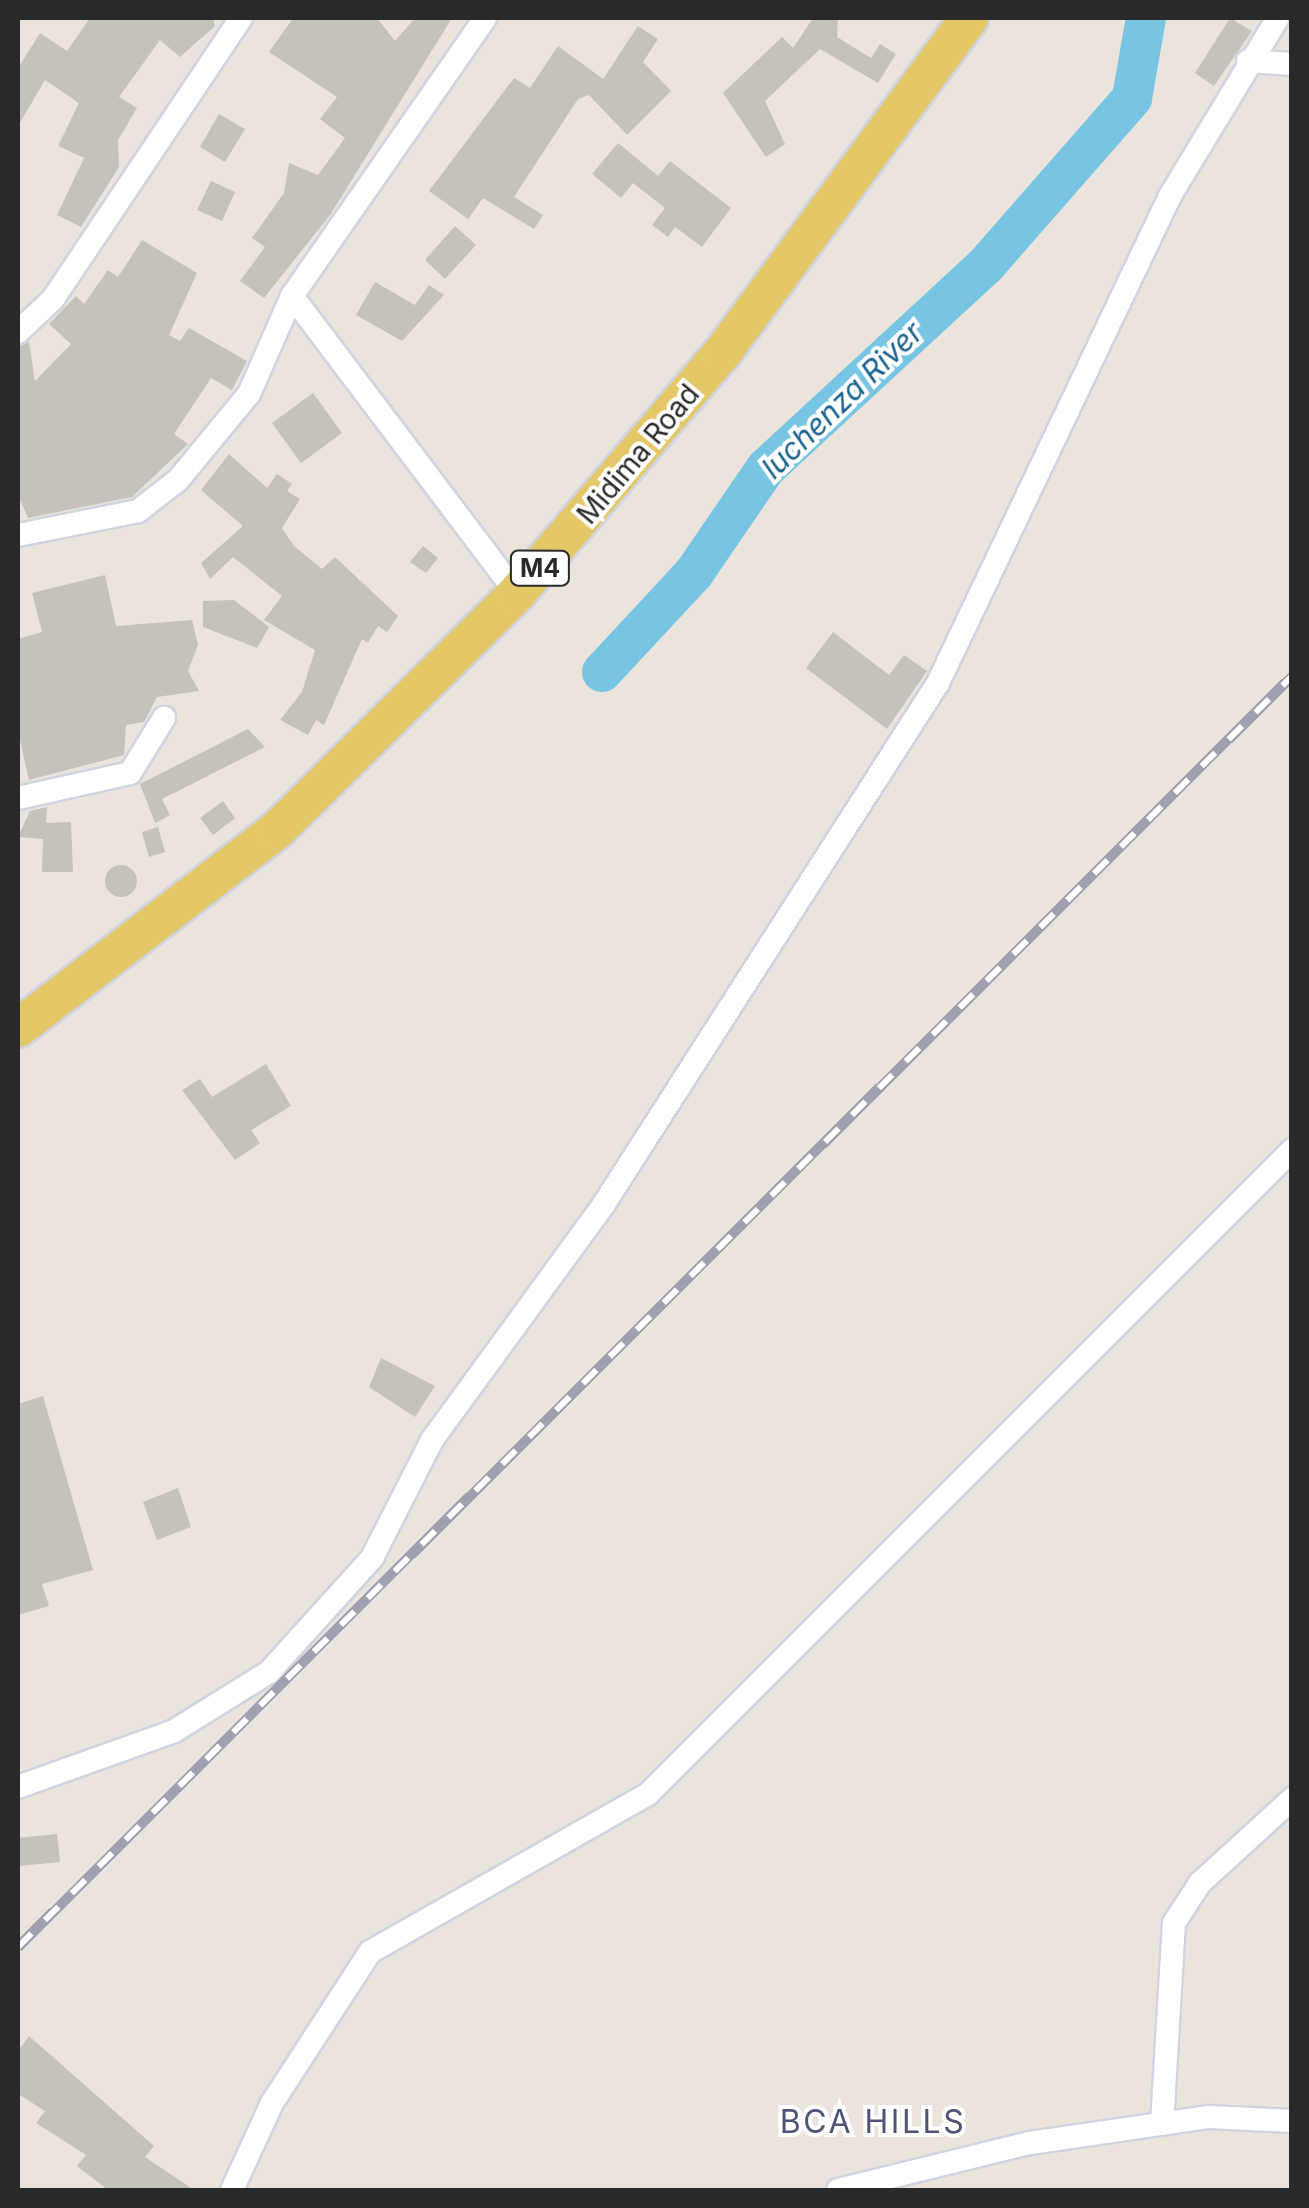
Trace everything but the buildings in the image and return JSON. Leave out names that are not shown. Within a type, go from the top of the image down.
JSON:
[{"type":"main road","name":"Midima Road","points":[[18,1028],[278,830],[518,593],[723,352],[969,18]]},
{"type":"street","points":[[18,332],[52,300],[241,18]]},
{"type":"street","points":[[18,535],[138,511],[178,480],[249,394],[292,296],[485,18]]},
{"type":"street","points":[[18,1787],[174,1731],[269,1672],[372,1558],[432,1440],[604,1204],[938,684],[1170,196],[1248,61],[1278,18]]},
{"type":"street","points":[[1248,61],[1292,64]]},
{"type":"street","points":[[292,296],[518,593]]},
{"type":"street","points":[[18,798],[130,773],[164,718]]},
{"type":"street","points":[[232,2190],[272,2103],[370,1952],[648,1794],[1292,1150]]},
{"type":"street","points":[[1162,2124],[1174,1924],[1200,1883],[1292,1799]]},
{"type":"street","points":[[838,2190],[1030,2143],[1162,2124],[1292,2120]]},
{"type":"waterway","name":"luchenza River","points":[[602,672],[694,573],[766,468],[986,265],[1132,98],[1146,18]]},
{"type":"railway","points":[[18,1947],[1292,676]]},
{"type":"district","name":"BCA HILLS","points":[[873,2122]]}]
